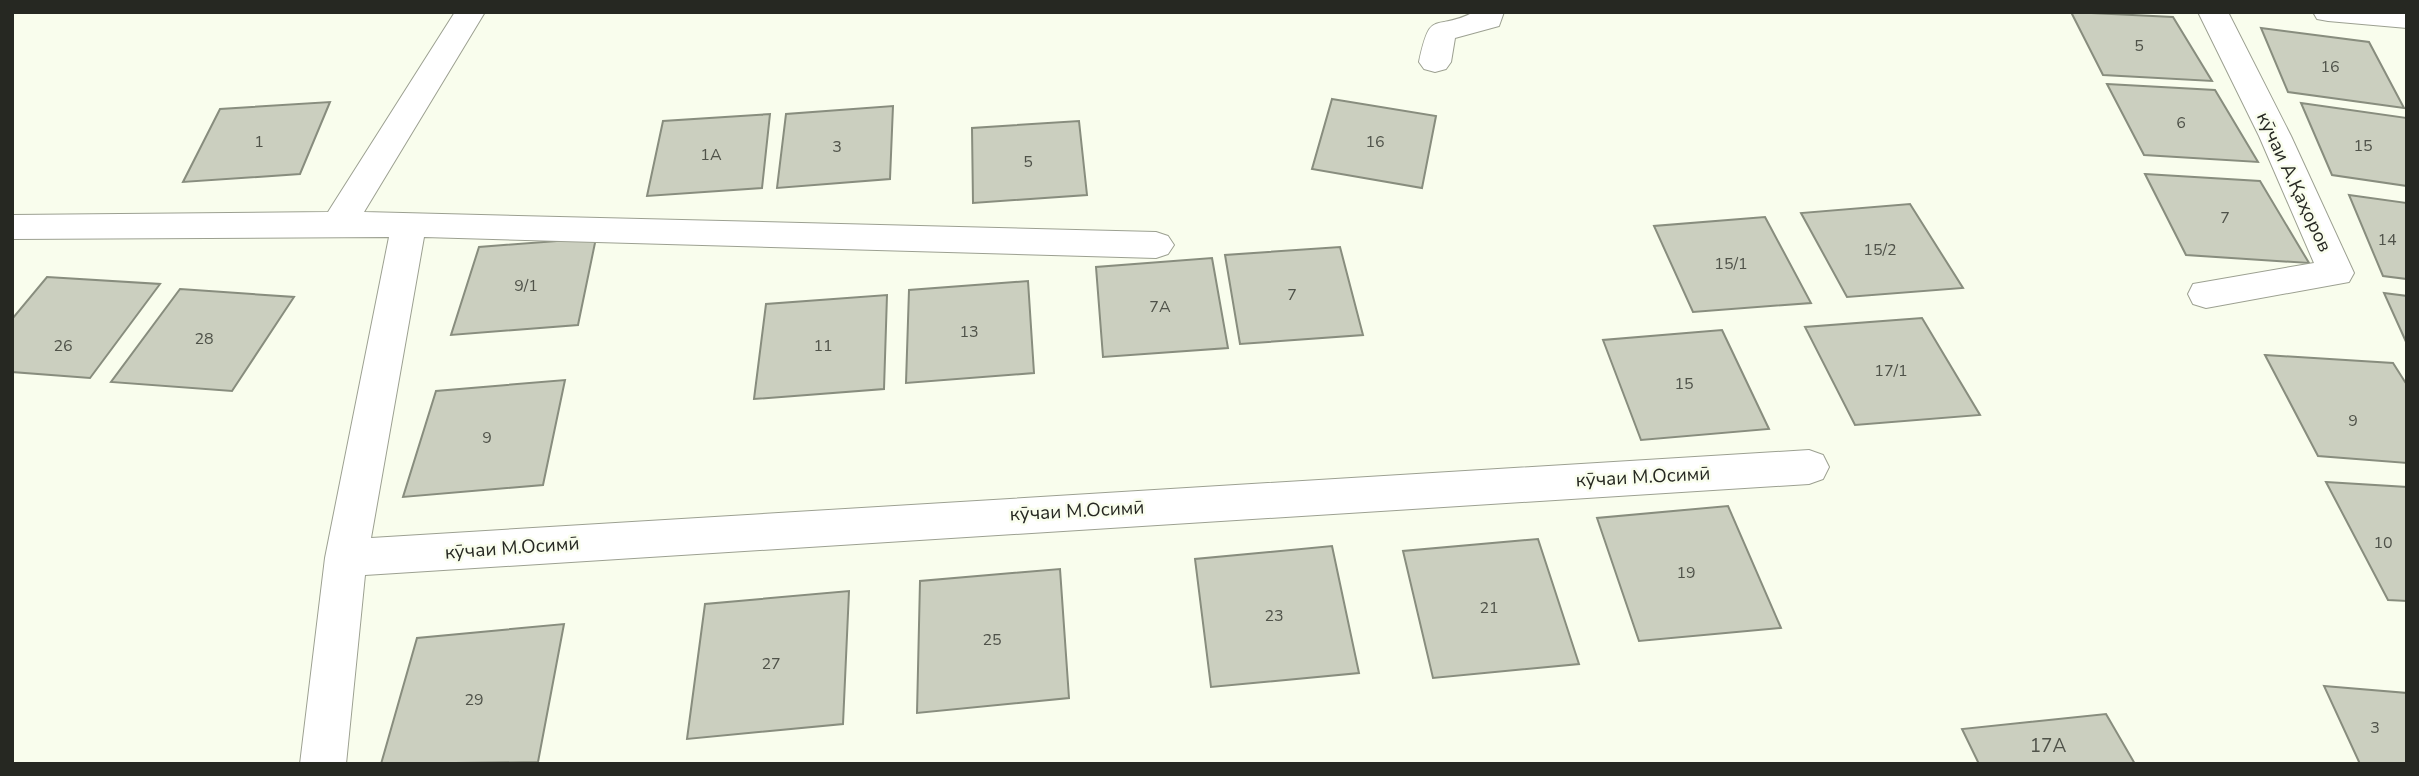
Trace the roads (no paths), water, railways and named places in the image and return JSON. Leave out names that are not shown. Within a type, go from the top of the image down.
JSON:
[{"type":"street","points":[[338,225],[470,12]]},
{"type":"street","points":[[1435,62],[1441,32],[1488,19],[1489,12]]},
{"type":"street","name":"кӯчаи А.Қаҳоров","points":[[2206,293],[2336,273],[2275,136],[2213,12]]},
{"type":"street","points":[[2328,12],[2407,19]]},
{"type":"street","points":[[323,764],[346,558],[409,224]]},
{"type":"street","points":[[12,227],[409,224],[1156,245]]},
{"type":"street","name":"кӯчаи М.Осимӣ","points":[[346,558],[1809,467]]}]
